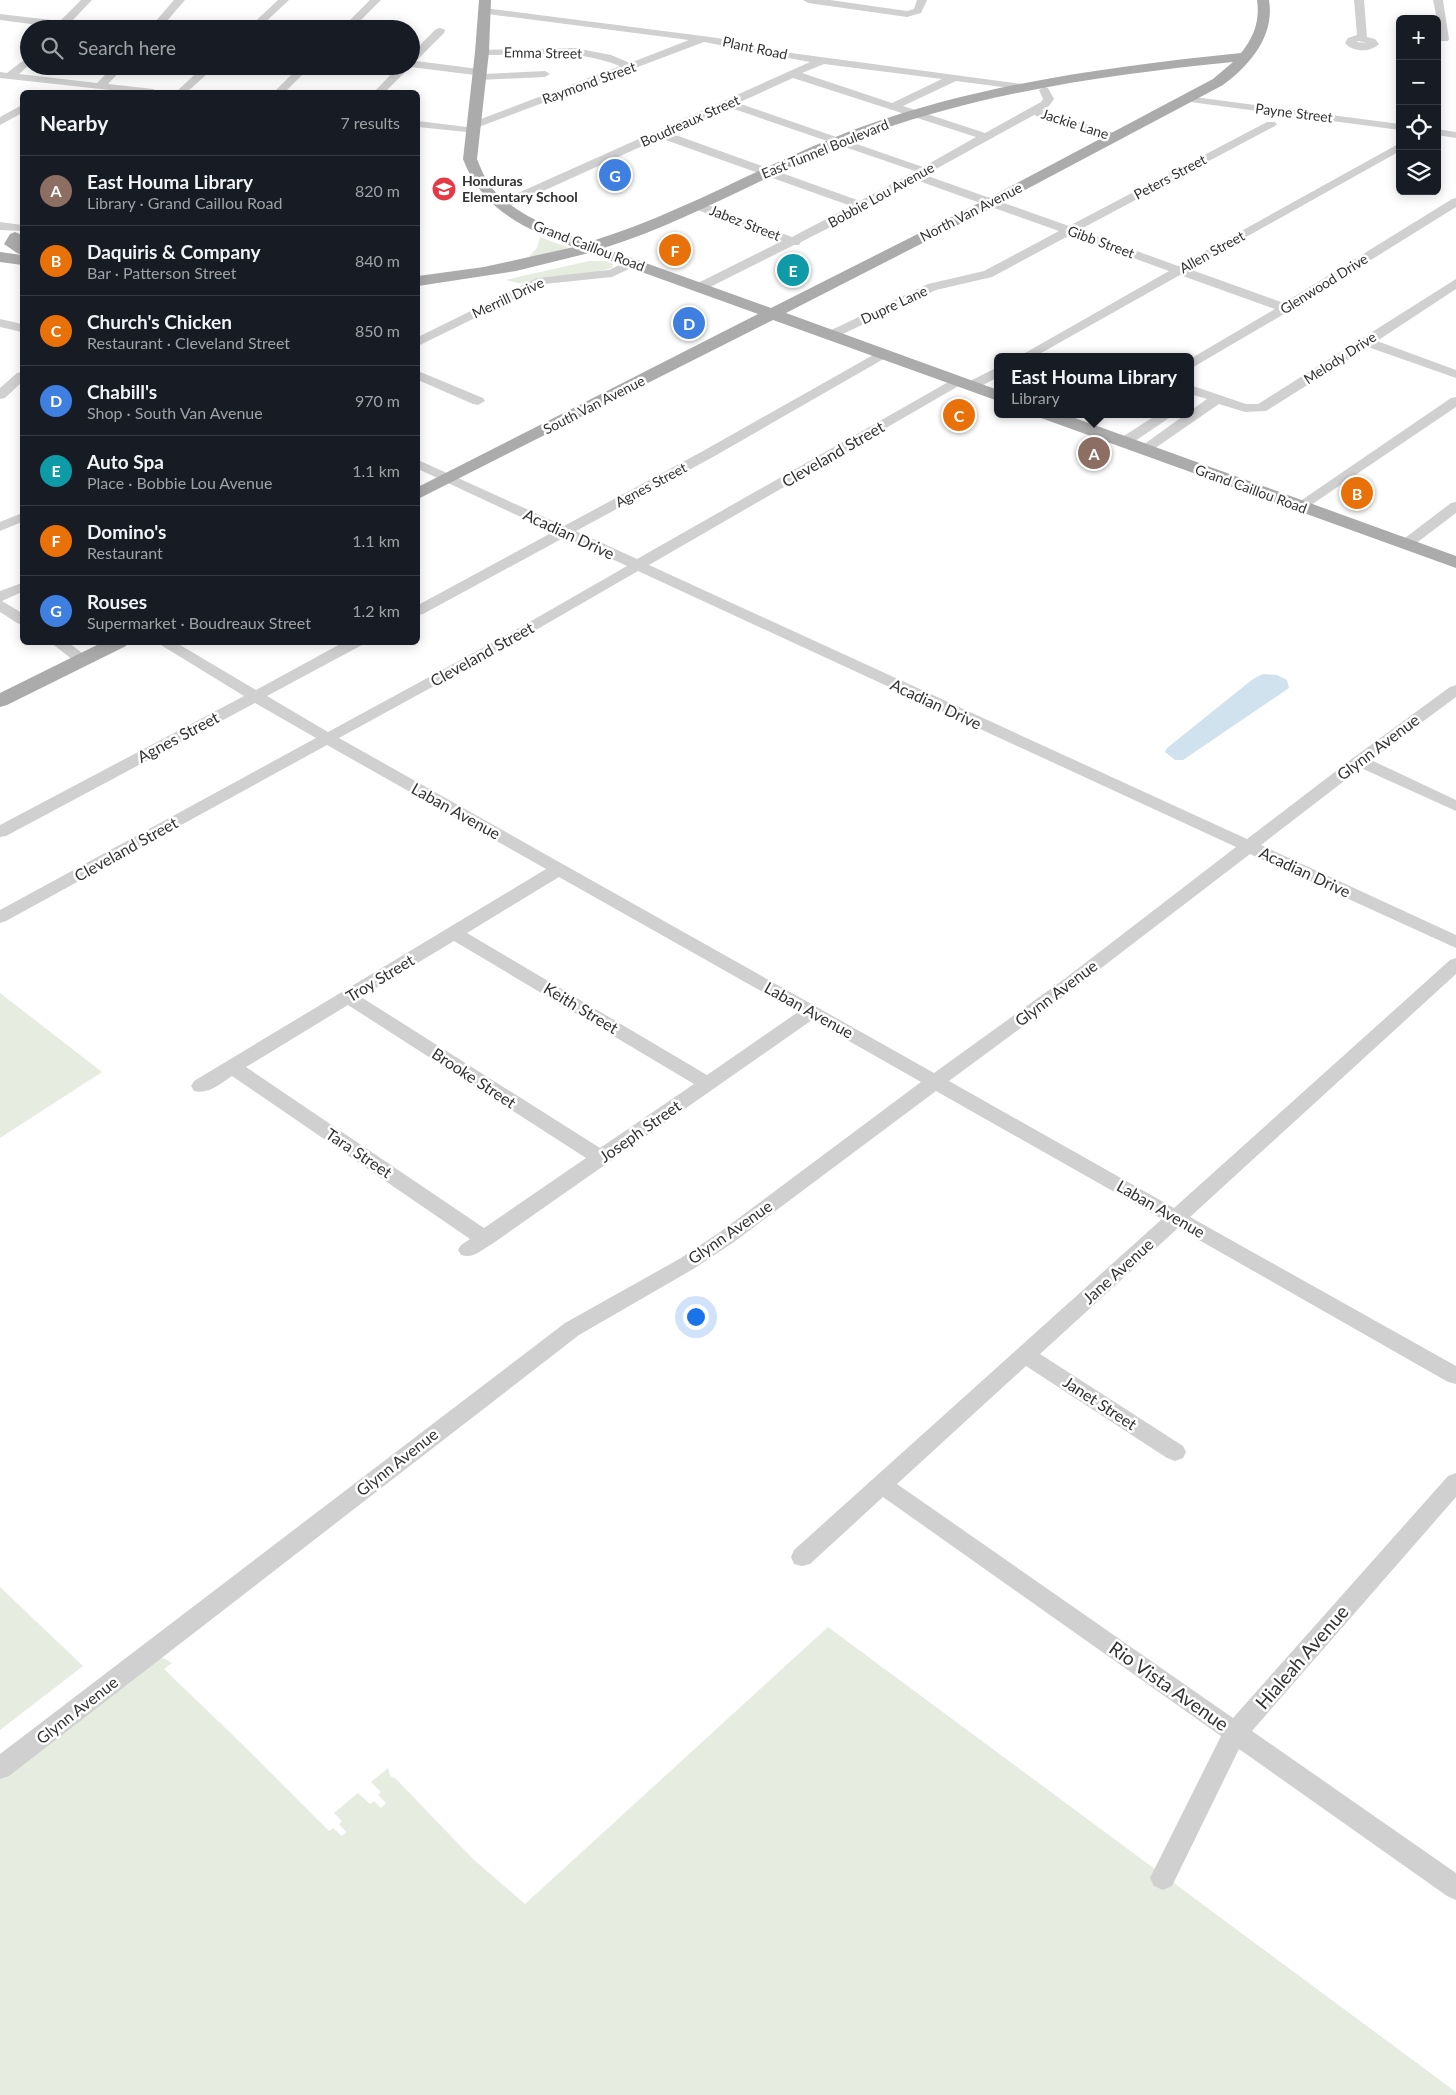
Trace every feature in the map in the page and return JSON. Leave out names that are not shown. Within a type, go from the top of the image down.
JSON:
[{"type":"main road","name":"North Van Avenue","points":[[770,314],[1116,137],[1223,79],[1241,60],[1258,37],[1264,19],[1263,0]]},
{"type":"main road","name":"Grand Caillou Road","points":[[485,6],[470,160],[479,184],[502,205],[530,223],[597,250],[994,395]]},
{"type":"main road","name":"East Tunnel Boulevard","points":[[420,289],[508,276],[597,250],[634,232],[702,207],[843,143],[921,116],[1026,87],[1136,69],[1241,60]]},
{"type":"main road","name":"East Tunnel Boulevard","points":[[921,116],[1044,90],[1144,73],[1241,60]]},
{"type":"main road","points":[[509,268],[534,250],[536,238],[530,223]]},
{"type":"main road","points":[[1,254],[20,240]]},
{"type":"main road","name":"East Tunnel Boulevard","points":[[420,281],[509,268],[597,250]]},
{"type":"main road","points":[[1,254],[20,259]]},
{"type":"main road","name":"South Van Avenue","points":[[420,493],[770,314]]},
{"type":"main road","name":"Grand Caillou Road","points":[[1058,418],[1456,562]]},
{"type":"main road","points":[[0,701],[113,645]]},
{"type":"street","points":[[67,20],[87,0]]},
{"type":"street","points":[[162,20],[180,0]]},
{"type":"street","points":[[262,20],[284,0]]},
{"type":"street","points":[[355,20],[376,0]]},
{"type":"street","points":[[808,0],[866,4],[914,14],[921,6],[922,0]]},
{"type":"street","points":[[1359,0],[1362,38]]},
{"type":"street","points":[[1438,0],[1445,43]]},
{"type":"street","name":"Plant Road","points":[[485,6],[704,39],[823,60],[1026,87]]},
{"type":"street","points":[[0,17],[20,20]]},
{"type":"street","points":[[420,51],[440,31]]},
{"type":"street","name":"Raymond Street","points":[[472,128],[704,39]]},
{"type":"street","name":"Emma Street","points":[[482,52],[575,52],[607,57],[631,67]]},
{"type":"street","name":"Boudreaux Street","points":[[502,205],[823,60]]},
{"type":"street","points":[[5,75],[20,65]]},
{"type":"street","points":[[420,65],[479,74],[545,74]]},
{"type":"street","points":[[793,74],[986,137]]},
{"type":"street","points":[[5,75],[135,90]]},
{"type":"street","points":[[100,86],[111,75]]},
{"type":"street","points":[[183,90],[201,75]]},
{"type":"street","points":[[281,90],[297,75]]},
{"type":"street","points":[[381,90],[396,75]]},
{"type":"street","points":[[892,107],[956,77]]},
{"type":"street","points":[[52,90],[66,82]]},
{"type":"street","name":"Bobbie Lou Avenue","points":[[698,288],[794,242],[862,206],[1048,102],[1050,99],[1044,90]]},
{"type":"street","name":"Payne Street","points":[[1188,99],[1396,126]]},
{"type":"street","points":[[728,103],[843,143],[921,173]]},
{"type":"street","points":[[0,122],[20,109]]},
{"type":"street","name":"Jackie Lane","points":[[1034,110],[1116,137]]},
{"type":"street","points":[[420,124],[472,128]]},
{"type":"street","name":"Peters Street","points":[[1069,231],[1271,124]]},
{"type":"street","points":[[1441,133],[1456,135]]},
{"type":"street","points":[[661,134],[862,206]]},
{"type":"street","name":"Allen Street","points":[[1031,353],[1396,148]]},
{"type":"street","name":"Gibb Street","points":[[921,173],[990,202],[1285,308]]},
{"type":"street","name":"Glenwood Drive","points":[[1194,363],[1456,202]]},
{"type":"street","name":"Jabez Street","points":[[702,207],[794,242]]},
{"type":"street","points":[[0,226],[20,238]]},
{"type":"street","name":"Dupre Lane","points":[[830,336],[932,287],[988,274],[1069,231]]},
{"type":"street","name":"Merrill Drive","points":[[420,341],[535,284],[549,279],[612,273],[631,263]]},
{"type":"street","name":"Melody Drive","points":[[1194,394],[1245,408],[1261,408],[1367,342],[1456,283]]},
{"type":"street","points":[[0,322],[20,327]]},
{"type":"street","points":[[1367,342],[1456,374]]},
{"type":"street","name":"Agnes Street","points":[[420,609],[742,436],[882,354]]},
{"type":"street","points":[[964,384],[994,373]]},
{"type":"street","points":[[420,376],[478,401]]},
{"type":"street","points":[[0,395],[20,378]]},
{"type":"street","name":"Cleveland Street","points":[[0,917],[328,739],[964,384]]},
{"type":"street","points":[[1194,415],[1217,399]]},
{"type":"street","points":[[1300,506],[1456,401]]},
{"type":"street","points":[[1124,442],[1162,418]]},
{"type":"street","points":[[1143,450],[1189,418]]},
{"type":"street","name":"Acadian Drive","points":[[420,465],[1456,942]]},
{"type":"street","points":[[1406,544],[1456,506]]},
{"type":"street","points":[[0,527],[20,518]]},
{"type":"street","points":[[0,597],[20,588]]},
{"type":"street","points":[[0,605],[20,619]]},
{"type":"street","points":[[60,645],[83,660]]},
{"type":"street","name":"Laban Avenue","points":[[168,645],[328,739],[1456,1376]]},
{"type":"street","name":"Agnes Street","points":[[0,832],[351,645]]},
{"type":"street","name":"Glynn Avenue","points":[[0,1768],[572,1329],[688,1263],[727,1237],[1250,847],[1359,761],[1456,690]]},
{"type":"street","points":[[1359,761],[1456,806]]},
{"type":"street","name":"Troy Street","points":[[201,1086],[559,869]]},
{"type":"street","name":"Keith Street","points":[[454,932],[708,1084]]},
{"type":"street","name":"Jane Avenue","points":[[802,1557],[1456,964]]},
{"type":"street","name":"Brooke Street","points":[[348,997],[600,1158]]},
{"type":"street","name":"Joseph Street","points":[[468,1250],[812,1012]]},
{"type":"street","name":"Tara Street","points":[[233,1067],[485,1239]]},
{"type":"street","name":"Janet Street","points":[[1025,1355],[1174,1452]]},
{"type":"street","name":"Hialeah Avenue","points":[[1163,1878],[1235,1733],[1456,1482]]},
{"type":"street","name":"Rio Vista Avenue","points":[[882,1485],[1456,1888]]},
{"type":"shaded area","points":[[540,237],[569,248],[528,258],[537,248]]},
{"type":"shaded area","points":[[589,261],[605,261],[613,264],[612,268],[592,273],[544,277],[523,284],[505,280]]},
{"type":"shaded area","points":[[0,993],[102,1072],[0,1138]]},
{"type":"shaded area","points":[[0,1587],[83,1666],[0,1730]]},
{"type":"shaded area","points":[[828,1627],[1456,2092],[1456,2095],[0,2095],[0,1774],[155,1658],[163,1658],[172,1663],[164,1669],[329,1831],[333,1828],[342,1836],[346,1832],[339,1824],[342,1821],[334,1813],[358,1793],[370,1804],[374,1801],[381,1808],[386,1803],[378,1795],[381,1792],[371,1782],[388,1768],[390,1776],[396,1779],[473,1859],[525,1904]]},
{"type":"water","points":[[1263,674],[1277,675],[1287,680],[1289,688],[1183,760],[1175,760],[1165,752],[1167,748],[1253,679]]},
{"type":"place","name":"Rouses","points":[[615,175]]},
{"type":"place","name":"Honduras Elementary School","points":[[444,189]]},
{"type":"place","name":"Domino's","points":[[675,250]]},
{"type":"place","name":"Auto Spa","points":[[793,270]]},
{"type":"place","name":"Chabill's","points":[[689,323]]},
{"type":"place","name":"Church's Chicken","points":[[959,415]]},
{"type":"place","name":"East Houma Library","points":[[1094,453]]},
{"type":"place","name":"Daquiris & Company","points":[[1357,493]]}]
